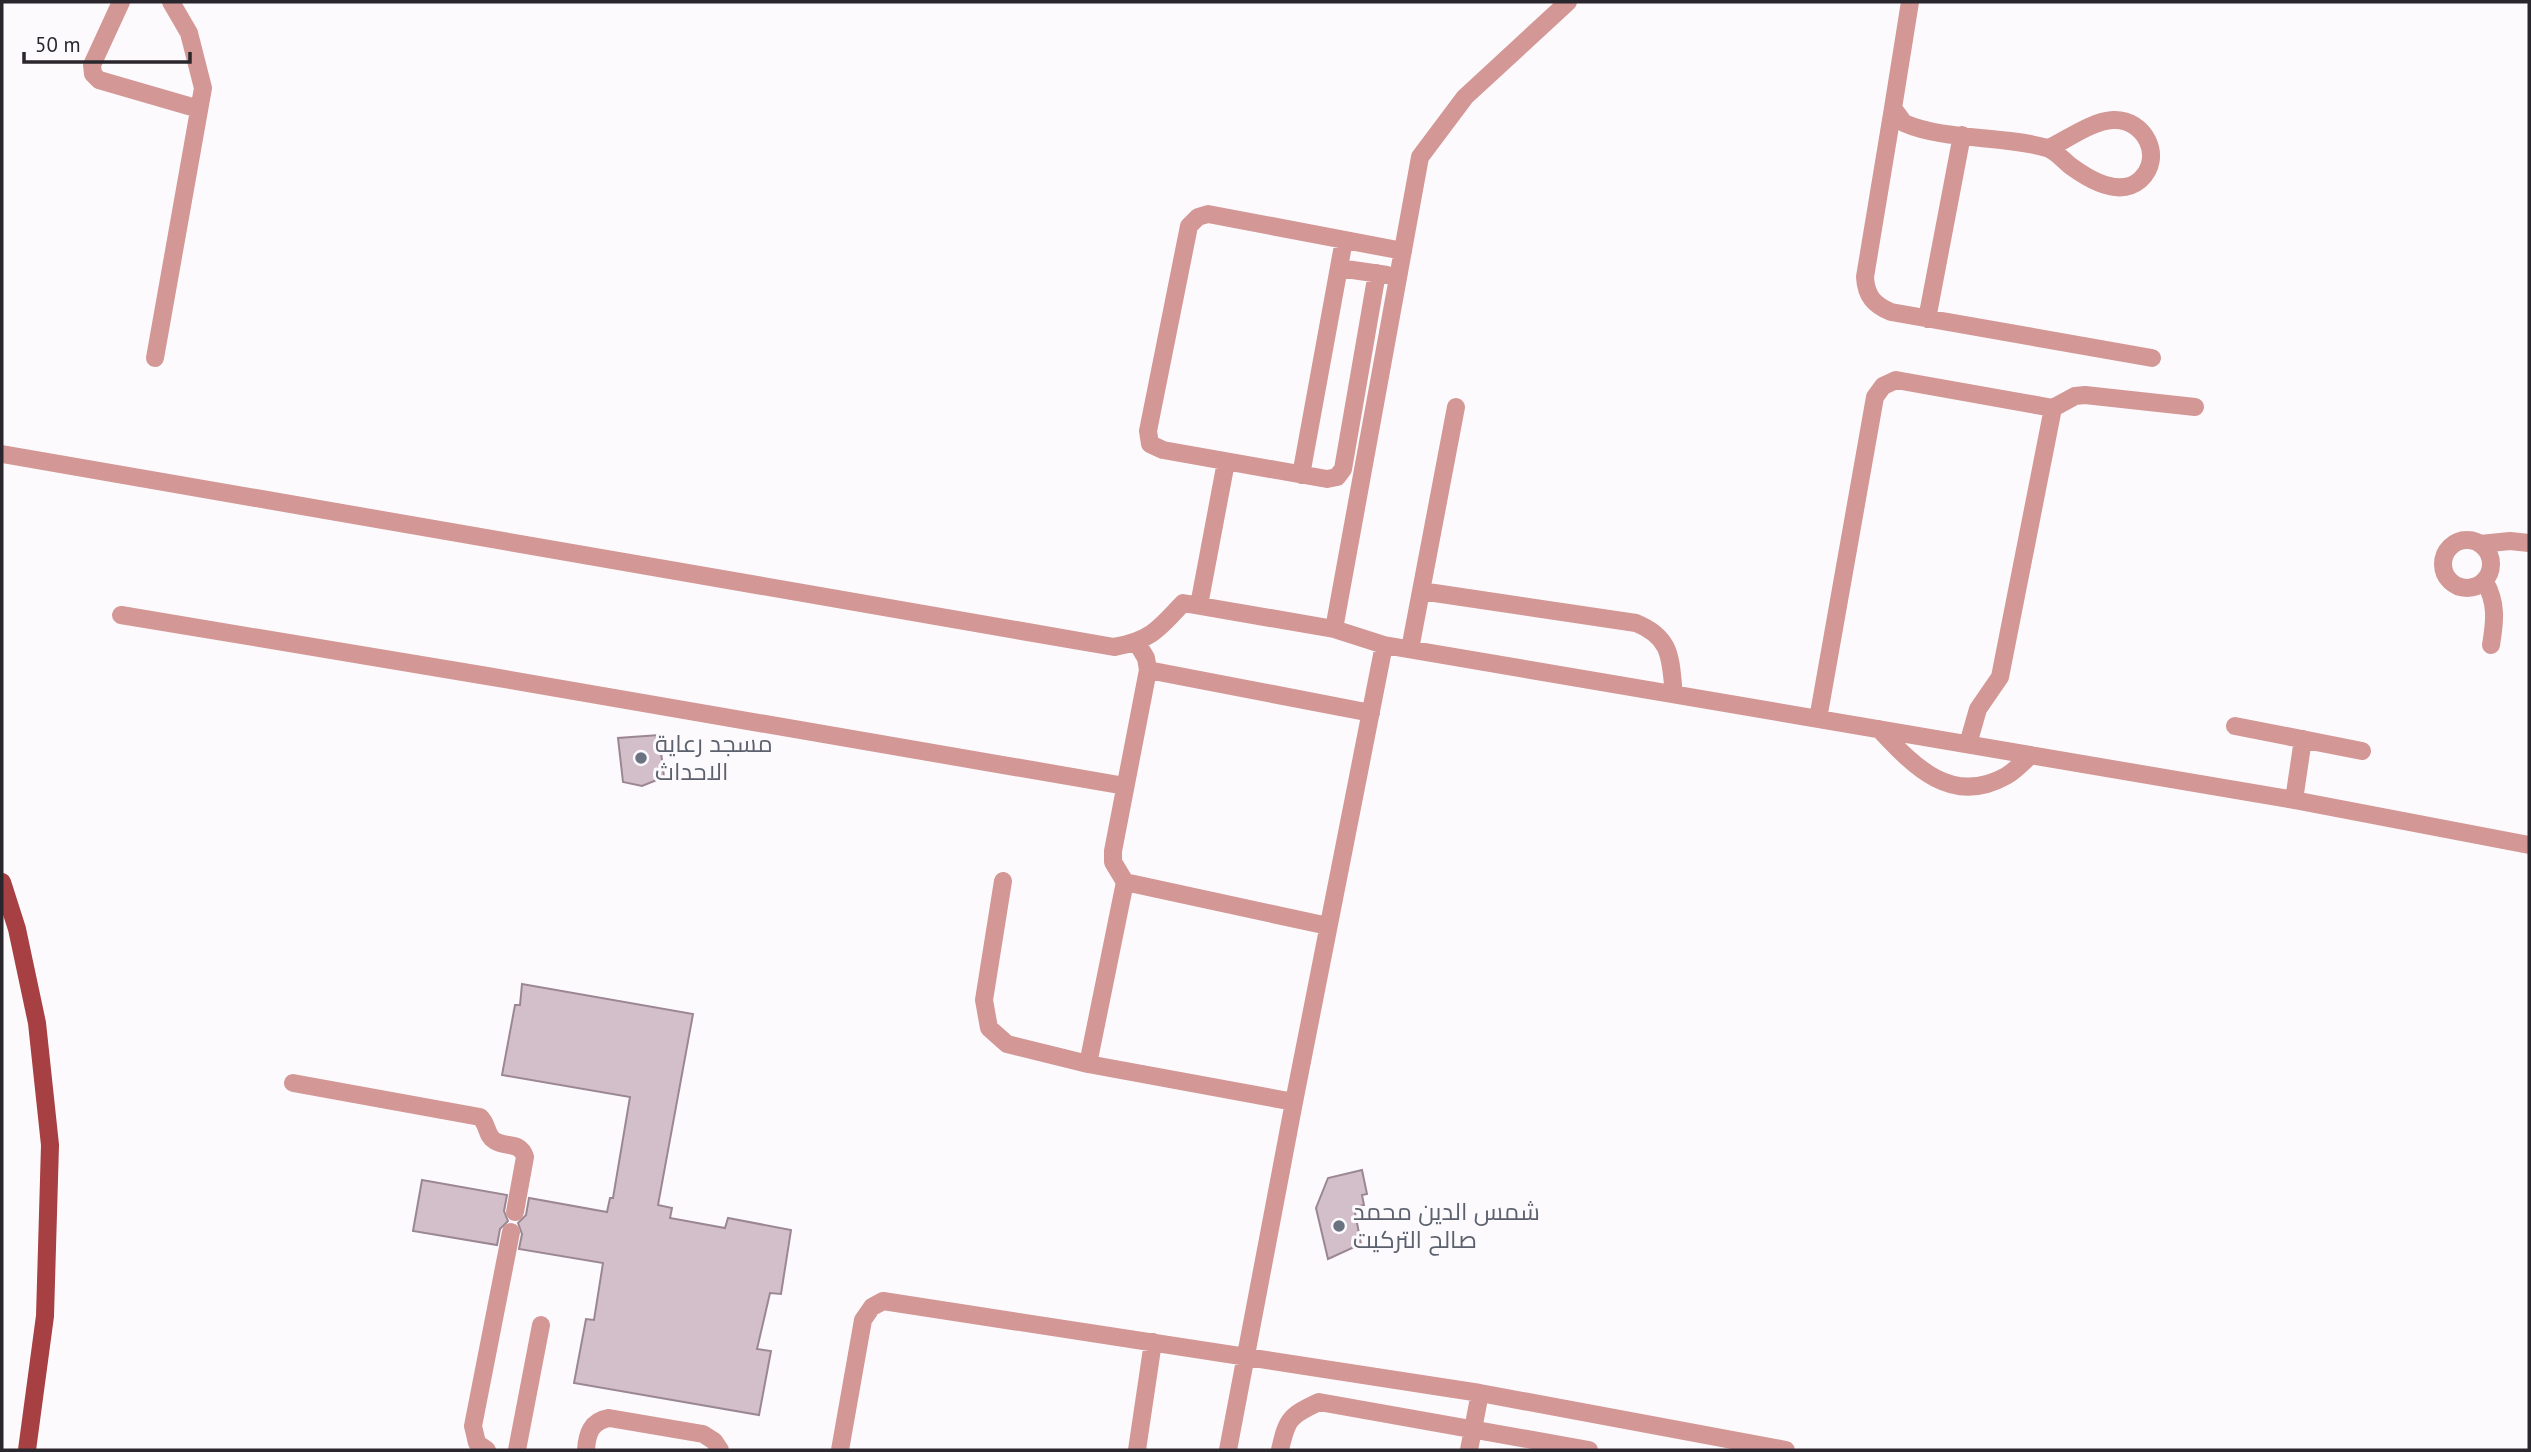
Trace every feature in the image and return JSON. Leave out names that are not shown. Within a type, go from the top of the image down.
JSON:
[{"type":"main road","points":[[2,882],[17,929],[37,1023],[50,1145],[45,1316],[27,1450]]},
{"type":"lane","points":[[121,2],[92,65],[93,74],[99,80],[200,109]]},
{"type":"lane","points":[[155,358],[203,88],[189,33],[171,2]]},
{"type":"lane","points":[[1334,629],[1420,157],[1465,97],[1568,2]]},
{"type":"lane","points":[[1910,2],[1865,277],[1866,290],[1872,300],[1882,308],[1927,319],[2152,358]]},
{"type":"lane","points":[[1893,108],[1899,118],[1909,125],[2049,148],[2082,174],[2117,188],[2137,183],[2144,176],[2150,162],[2151,148],[2147,138],[2129,123],[2115,120],[2101,122],[2049,148]]},
{"type":"lane","points":[[1927,319],[1962,135]]},
{"type":"lane","points":[[1377,273],[1343,469],[1337,477],[1328,479],[1301,475],[1163,450],[1150,444],[1148,431],[1189,226],[1198,217],[1208,214],[1403,251]]},
{"type":"lane","points":[[1301,475],[1344,240]]},
{"type":"lane","points":[[1339,268],[1398,277]]},
{"type":"lane","points":[[1818,719],[1875,397],[1883,386],[1895,380],[2053,408],[2075,396],[2085,395],[2195,407]]},
{"type":"lane","points":[[1410,649],[1455,407]]},
{"type":"lane","points":[[1968,744],[1978,709],[2000,677],[2053,408]]},
{"type":"lane","points":[[2,454],[1114,647],[1137,643],[1160,628],[1183,603],[1334,629],[1384,645],[2294,800],[2529,845]]},
{"type":"lane","points":[[1199,606],[1226,461]]},
{"type":"lane","points":[[2470,540],[2480,544],[2488,552],[2491,562],[2485,582],[2475,588],[2454,586],[2446,578],[2442,568],[2443,556],[2449,547],[2459,541],[2470,540]]},
{"type":"lane","points":[[2480,544],[2510,541],[2529,543]]},
{"type":"lane","points":[[2485,582],[2495,606],[2491,645]]},
{"type":"lane","points":[[1421,590],[1636,624],[1646,628],[1663,641],[1669,650],[1674,694]]},
{"type":"lane","points":[[121,615],[1125,786]]},
{"type":"lane","points":[[1088,1064],[1125,882],[1113,862],[1113,851],[1148,670],[1146,658],[1137,643]]},
{"type":"lane","points":[[1228,1450],[1384,645]]},
{"type":"lane","points":[[1148,670],[1371,713]]},
{"type":"lane","points":[[2235,726],[2362,751]]},
{"type":"lane","points":[[1879,729],[1912,764],[1928,776],[1947,783],[1967,786],[1987,783],[2006,776],[2031,755]]},
{"type":"lane","points":[[2294,800],[2303,739]]},
{"type":"lane","points":[[1003,881],[984,1000],[989,1028],[1007,1044],[1088,1064],[1294,1102]]},
{"type":"lane","points":[[1125,882],[1328,926]]},
{"type":"lane","points":[[293,1083],[481,1117],[486,1122],[489,1137],[513,1145],[523,1152],[524,1163],[515,1212]]},
{"type":"lane","points":[[487,1450],[477,1443],[473,1426],[511,1232]]},
{"type":"lane","points":[[840,1450],[863,1320],[872,1307],[883,1301],[1480,1393],[1786,1450]]},
{"type":"lane","points":[[517,1450],[541,1325]]},
{"type":"lane","points":[[1137,1450],[1153,1342]]},
{"type":"lane","points":[[1469,1450],[1480,1393]]},
{"type":"lane","points":[[1280,1450],[1286,1424],[1300,1411],[1319,1402],[1589,1450]]},
{"type":"lane","points":[[586,1450],[590,1429],[601,1419],[609,1418],[703,1434],[714,1441],[720,1450]]},
{"type":"building","name":"مسجد رعاية الاحداث","points":[[659,735],[664,777],[642,786],[623,782],[618,738]]},
{"type":"building","points":[[522,984],[693,1014],[658,1205],[672,1208],[670,1218],[725,1228],[728,1218],[791,1230],[781,1294],[770,1293],[757,1349],[771,1351],[759,1415],[574,1383],[586,1319],[594,1320],[603,1263],[519,1249],[522,1234],[518,1223],[526,1215],[529,1198],[607,1212],[610,1198],[613,1198],[630,1097],[502,1075],[515,1005],[520,1005]]},
{"type":"building","name":"شمس الدين محمد صالح التركيت","points":[[1362,1170],[1367,1194],[1362,1195],[1364,1205],[1354,1207],[1361,1244],[1328,1259],[1316,1208],[1328,1178]]},
{"type":"building","points":[[422,1180],[507,1195],[504,1211],[508,1221],[500,1229],[497,1245],[413,1231]]},
{"type":"place","name":"مسجد رعاية الاحداث","points":[[641,758]]},
{"type":"place","name":"شمس الدين محمد صالح التركيت","points":[[1339,1226]]}]
